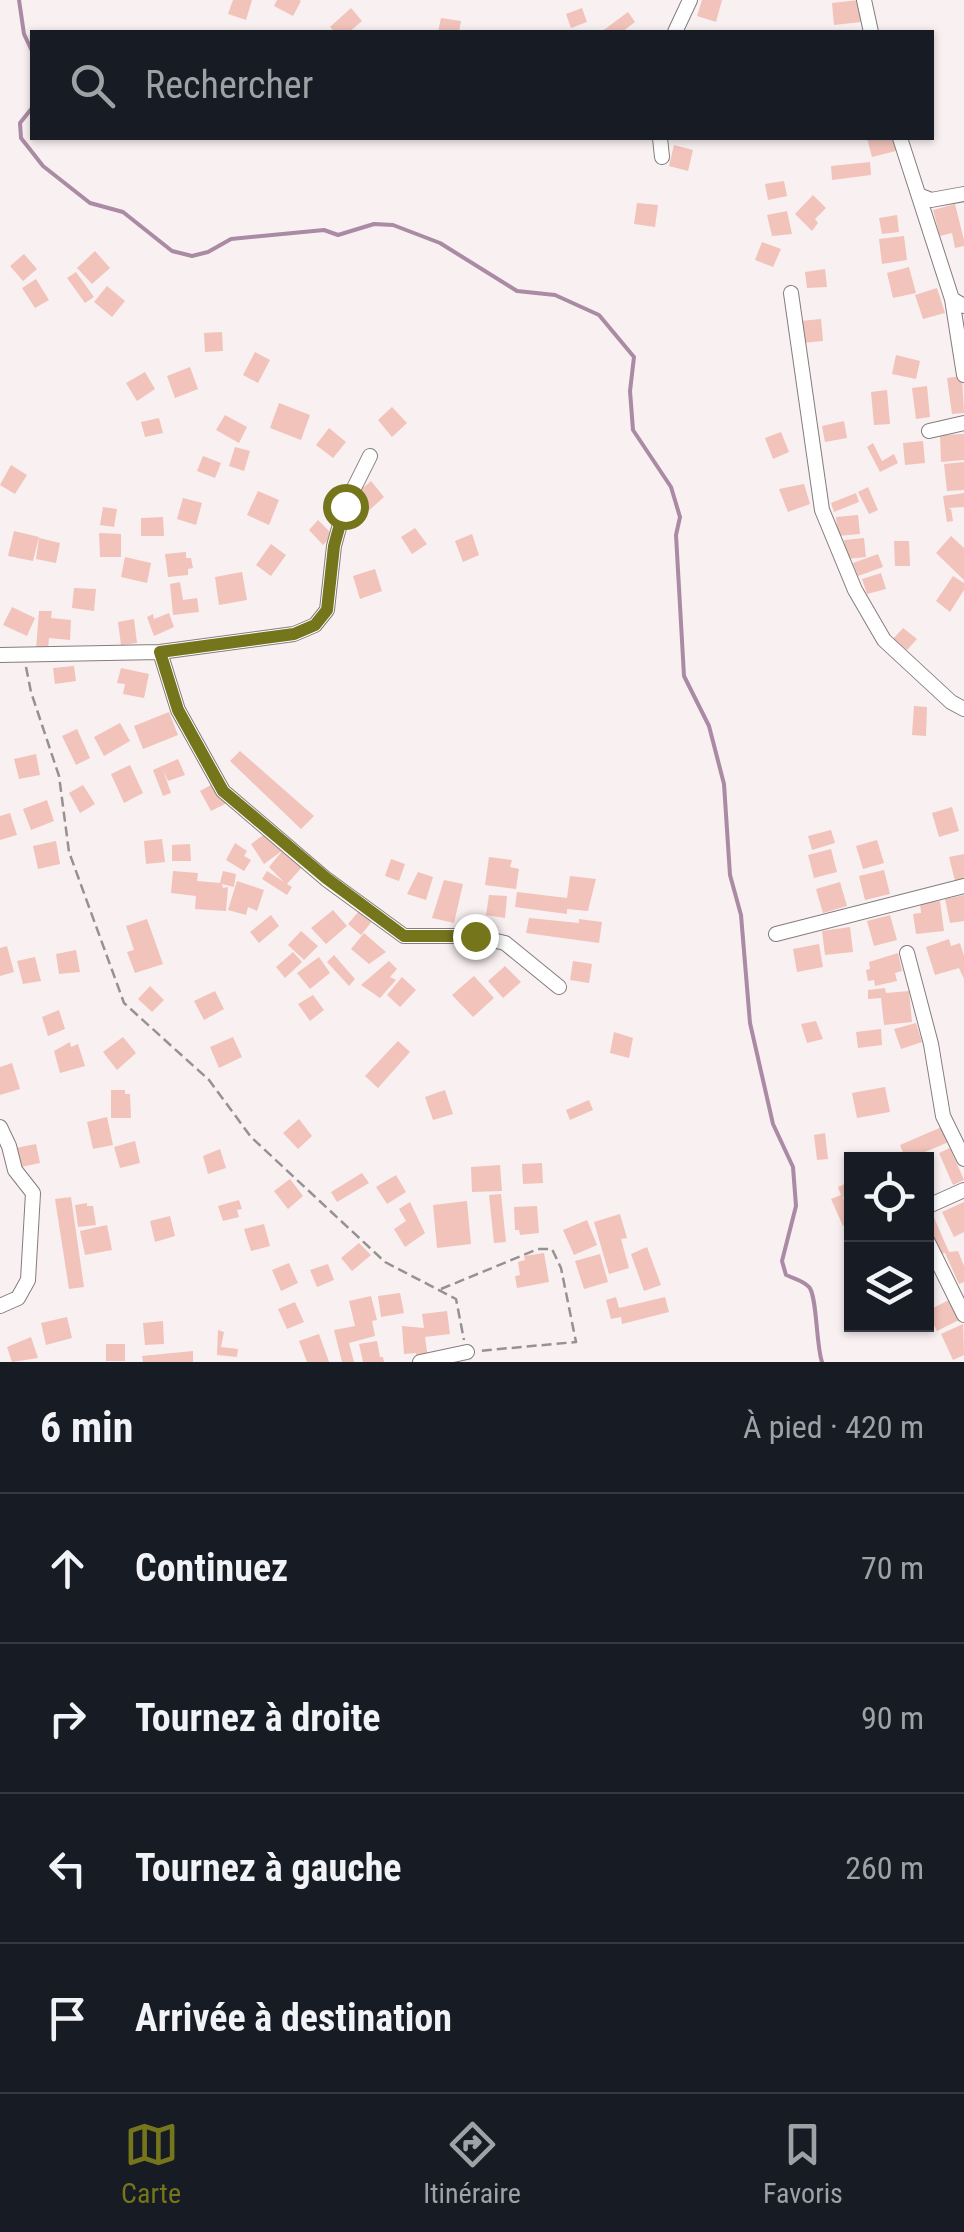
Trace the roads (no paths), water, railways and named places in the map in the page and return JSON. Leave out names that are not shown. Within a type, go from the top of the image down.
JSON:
[{"type":"street","points":[[676,30],[690,0]]},
{"type":"street","points":[[864,0],[872,30]]},
{"type":"street","points":[[660,140],[662,157]]},
{"type":"street","points":[[901,140],[958,302],[964,375]]},
{"type":"street","points":[[921,196],[931,200],[964,194]]},
{"type":"street","points":[[790,293],[822,510],[828,526],[855,590],[884,640],[951,702],[964,708]]},
{"type":"street","points":[[929,431],[964,424]]},
{"type":"street","points":[[0,655],[160,652],[294,634],[315,625],[327,610],[334,546],[345,506],[370,456]]},
{"type":"street","points":[[160,652],[178,710],[223,791],[326,878],[404,936],[475,936],[504,943],[559,986]]},
{"type":"street","points":[[776,934],[964,886]]},
{"type":"street","points":[[907,953],[931,1044],[943,1116],[964,1158]]},
{"type":"street","points":[[0,1128],[15,1170],[32,1194],[28,1280],[18,1298],[0,1306]]},
{"type":"street","points":[[934,1204],[964,1190]]},
{"type":"street","points":[[928,1242],[964,1315]]},
{"type":"street","points":[[420,1362],[466,1352]]},
{"type":"waterway","points":[[19,0],[30,47]]},
{"type":"waterway","points":[[30,110],[20,123],[21,138],[43,166],[90,203],[123,212],[172,251],[192,256],[231,239],[324,230],[338,235],[374,224],[393,225],[440,243],[517,291],[555,295],[599,315],[634,357],[630,391],[633,430],[671,487],[680,517],[676,535],[684,676],[709,726],[724,784],[730,875],[741,915],[750,1023],[773,1124],[793,1167],[796,1206],[782,1261],[786,1275],[804,1283],[812,1292],[822,1362]]}]
